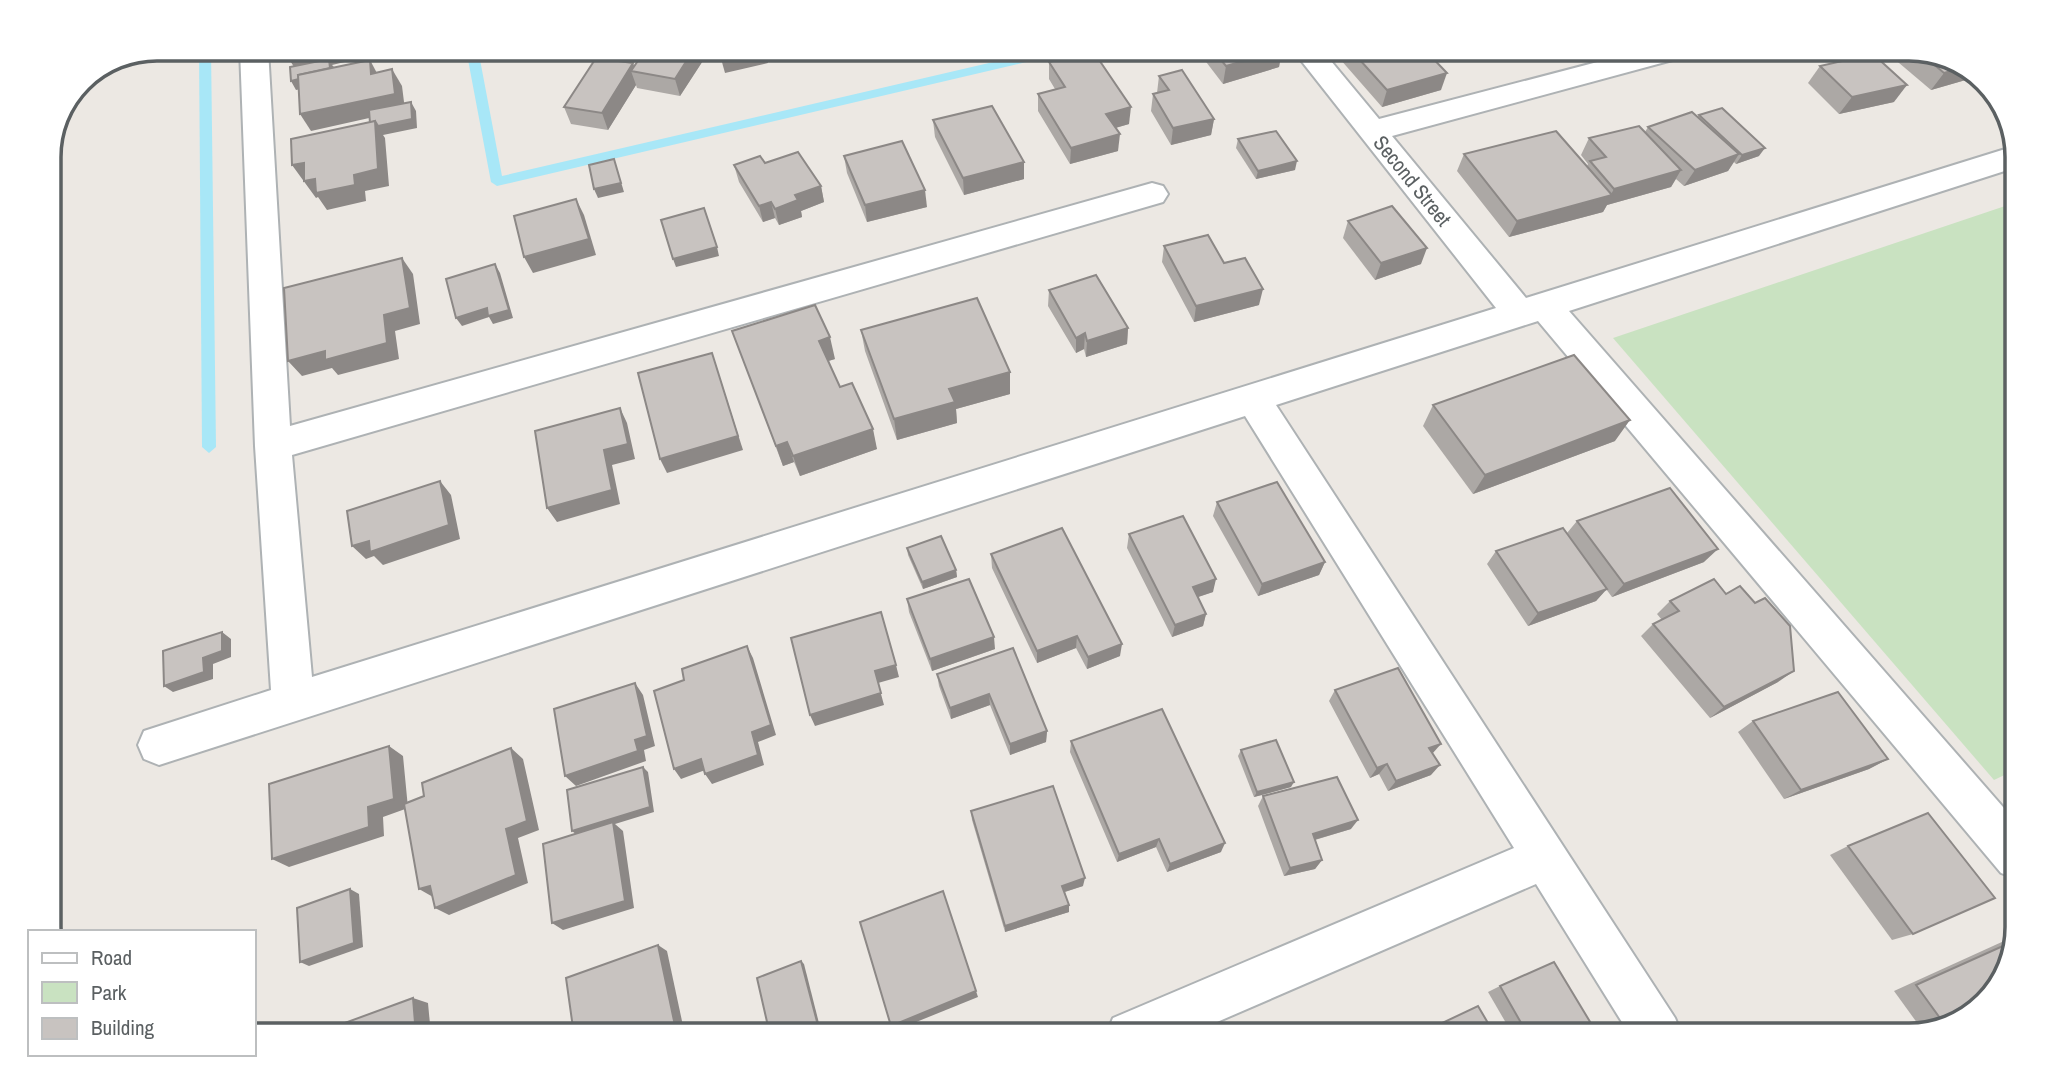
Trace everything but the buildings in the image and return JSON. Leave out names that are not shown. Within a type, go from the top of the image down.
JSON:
[{"type":"street","points":[[255,61],[272,446],[293,702]]},
{"type":"street","name":"Second Street","points":[[1316,61],[1372,131],[2005,843]]},
{"type":"street","points":[[1372,131],[1636,61]]},
{"type":"street","points":[[159,745],[2005,160]]},
{"type":"street","points":[[272,446],[1152,194]]},
{"type":"street","points":[[1252,397],[1650,1023]]},
{"type":"street","points":[[1158,1023],[1545,858]]},
{"type":"green space","points":[[2005,206],[2005,775],[1994,780],[1613,338]]},
{"type":"waterway","points":[[205,61],[209,447]]},
{"type":"waterway","points":[[474,61],[497,182],[1014,61]]}]
